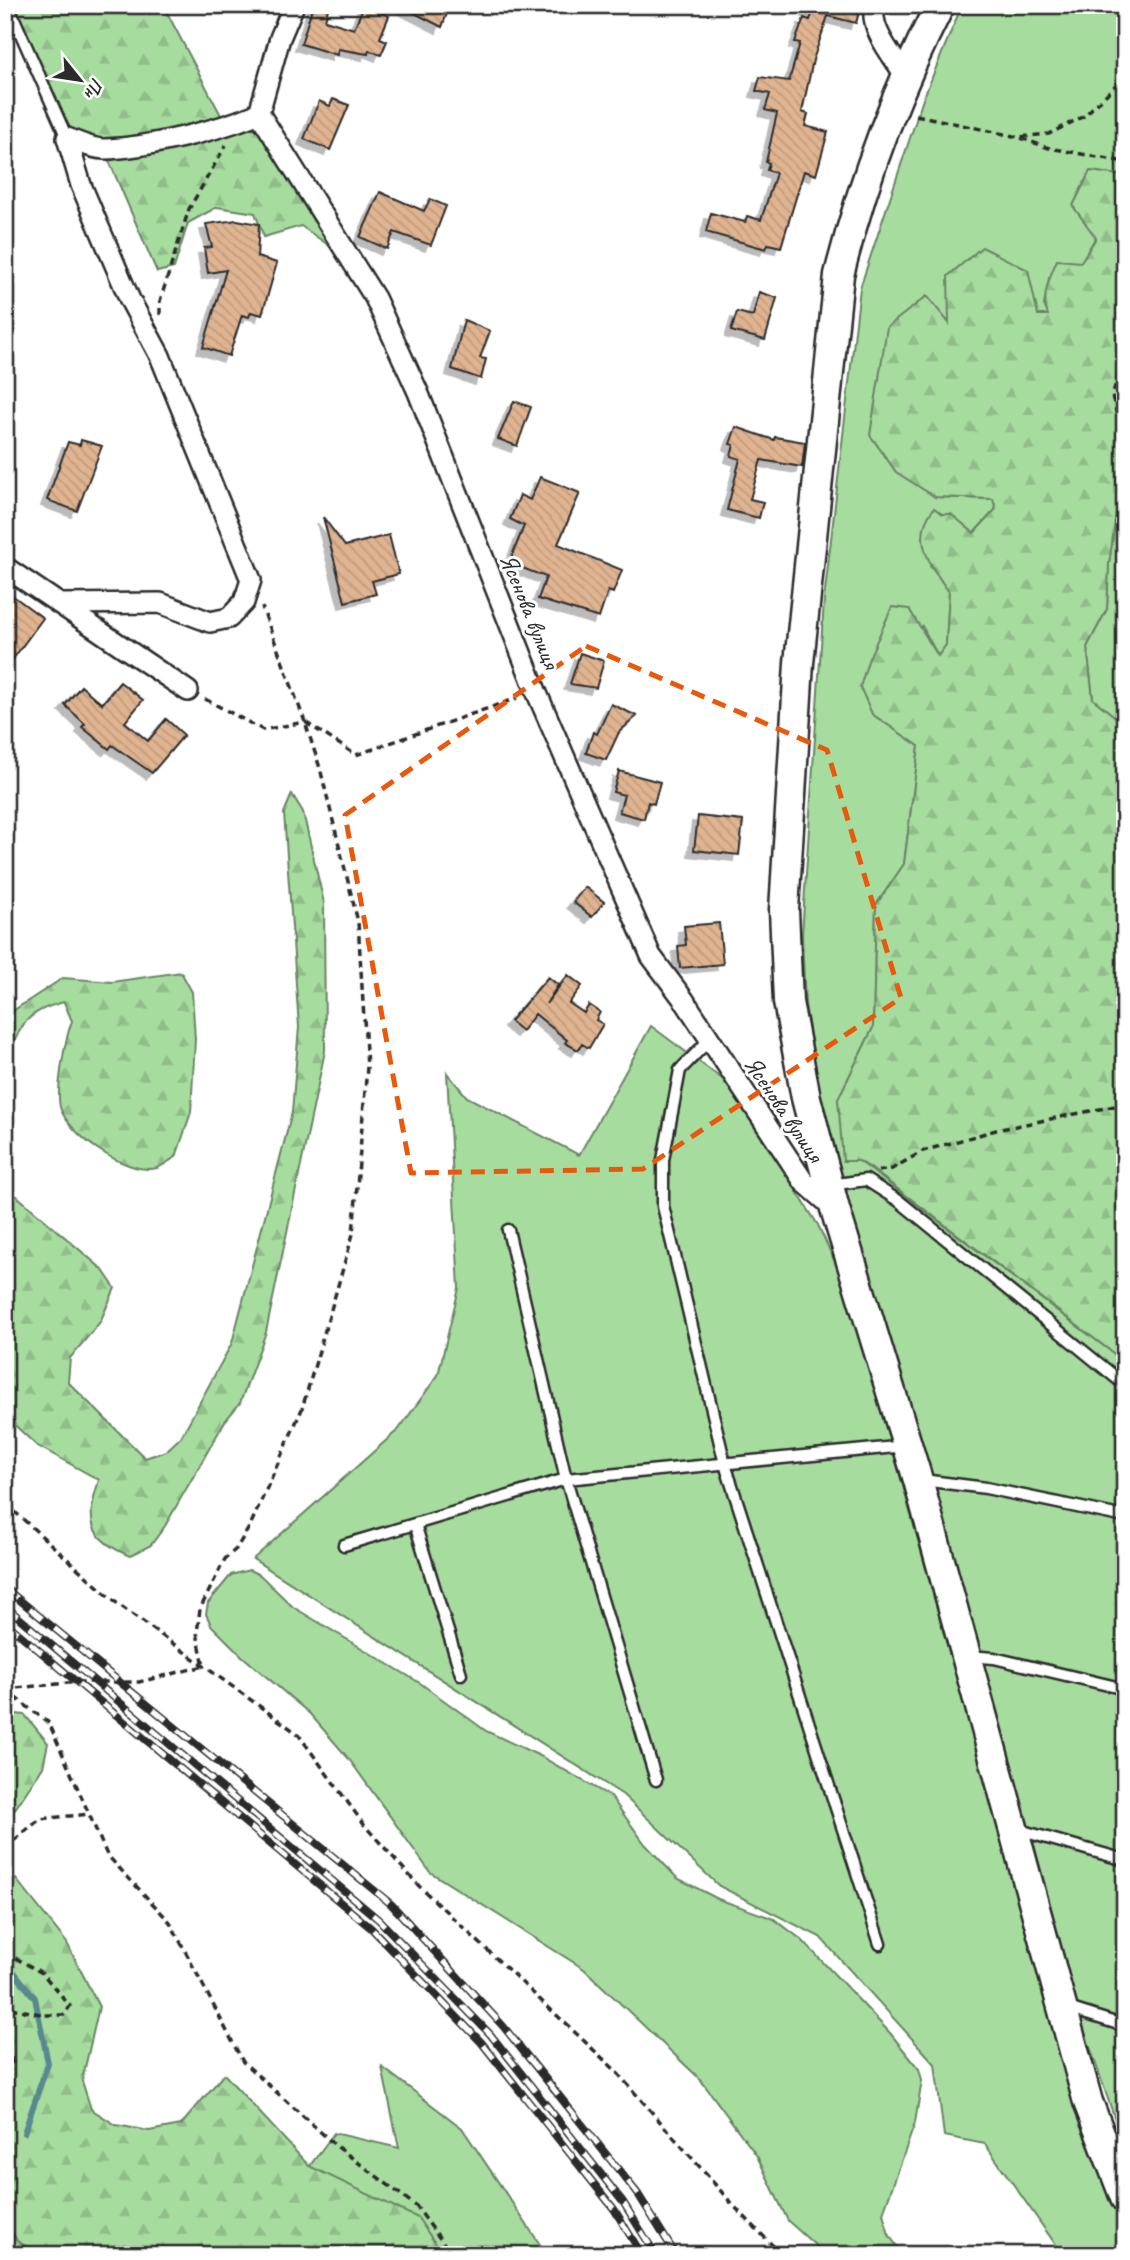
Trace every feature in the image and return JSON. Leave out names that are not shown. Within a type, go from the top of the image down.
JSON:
[{"type":"street","points":[[67,138],[101,149],[146,144],[239,122],[259,113],[280,38],[294,5]]},
{"type":"street","points":[[875,5],[873,13],[880,36],[904,74]]},
{"type":"street","points":[[940,5],[904,74],[890,110],[839,275],[799,663],[784,910],[788,1002],[806,1098],[839,1192],[964,1656],[1015,1829],[1060,2006],[1088,2102],[1124,2192]]},
{"type":"street","name":"Ясенова вулиця","points":[[259,113],[375,298],[418,392],[536,691],[651,956],[684,1000],[804,1182],[839,1192]]},
{"type":"street","points":[[62,604],[160,603],[209,622],[229,618],[244,602],[251,580],[160,356],[130,300],[86,198],[67,138]]},
{"type":"street","points":[[5,567],[188,691]]},
{"type":"lane","points":[[8,5],[67,138]]},
{"type":"lane","points":[[709,1040],[680,1070],[663,1160],[663,1206],[725,1464],[880,1944]]},
{"type":"lane","points":[[839,1192],[866,1180],[899,1201],[1125,1385]]},
{"type":"lane","points":[[508,1230],[566,1479],[656,1780]]},
{"type":"lane","points":[[344,1545],[566,1479],[907,1446]]},
{"type":"lane","points":[[918,1480],[986,1488],[1125,1517]]},
{"type":"lane","points":[[415,1524],[461,1674]]},
{"type":"lane","points":[[964,1656],[994,1658],[1125,1689]]},
{"type":"lane","points":[[1015,1829],[1125,1860]]},
{"type":"lane","points":[[1060,2006],[1125,2026]]},
{"type":"path","points":[[1017,137],[1049,134],[1084,116],[1125,76]]},
{"type":"path","points":[[890,110],[1017,137],[1049,148],[1125,162]]},
{"type":"path","points":[[160,356],[160,301],[189,209],[239,122]]},
{"type":"path","points":[[1117,415],[1112,396],[1125,354]]},
{"type":"path","points":[[204,1666],[197,1633],[200,1609],[225,1559],[236,1549],[250,1526],[302,1409],[353,1234],[368,1067],[358,922],[320,768],[280,650],[251,580]]},
{"type":"path","points":[[188,691],[263,730],[305,722],[356,755],[536,691]]},
{"type":"path","points":[[839,1192],[860,1175],[892,1169],[923,1151],[972,1137],[1125,1104]]},
{"type":"path","points":[[5,1503],[114,1601],[298,1734],[365,1826],[419,1886],[614,2069],[733,2206],[782,2255]]},
{"type":"path","points":[[5,1689],[79,1682],[139,1682],[204,1666]]},
{"type":"path","points":[[5,1689],[50,1723],[107,1855],[170,1922],[243,2062],[335,2145],[416,2206],[453,2255]]},
{"type":"path","points":[[5,1848],[40,1819],[90,1814]]},
{"type":"path","points":[[5,1952],[42,1973],[70,2006],[64,2015],[45,2015],[5,2007]]},
{"type":"path","points":[[5,2034],[13,2065],[5,2080]]},
{"type":"highlighted area","points":[[586,646],[827,750],[901,998],[643,1169],[411,1173],[345,815]]},
{"type":"green space","points":[[13,5],[163,5],[223,119],[103,146],[81,137],[64,122]]},
{"type":"green space","points":[[962,5],[1125,5],[1125,176],[1090,171],[1073,206],[1096,237],[1081,262],[1049,278],[1044,305],[1049,316],[950,324],[935,497],[993,499],[996,509],[974,533],[930,566],[949,591],[946,645],[938,656],[922,626],[872,714],[919,746],[904,864],[876,905],[873,1028],[838,1099],[859,1161],[1125,1362],[1125,2148],[1083,2027],[1035,1848],[830,1160],[805,1004],[802,935],[824,600],[860,288],[923,99]]},
{"type":"green space","points":[[249,127],[265,132],[341,254],[301,226],[264,237],[255,213],[217,207],[188,223],[174,268],[157,272],[109,161]]},
{"type":"green space","points":[[1090,171],[1125,176],[1125,488],[1117,507],[1109,564],[1107,609],[1087,647],[1093,699],[1118,719],[1125,719],[1125,1362],[869,1167],[859,1161],[843,1161],[838,1099],[873,1028],[876,905],[904,864],[919,746],[872,714],[860,687],[869,658],[892,607],[909,609],[938,656],[946,645],[949,592],[935,572],[923,541],[927,519],[934,508],[942,514],[951,514],[974,533],[996,509],[993,499],[935,497],[896,472],[870,435],[887,327],[927,296],[949,323],[948,276],[982,247],[1028,270],[1038,315],[1048,315],[1046,294],[1057,260],[1081,262],[1096,238],[1073,206]]},
{"type":"green space","points":[[1125,488],[1125,719],[1118,719],[1093,699],[1087,647],[1107,609],[1109,564],[1117,507]]},
{"type":"green space","points":[[292,794],[303,812],[324,903],[325,1051],[266,1332],[240,1403],[225,1421],[165,1526],[151,1545],[130,1556],[105,1542],[94,1527],[92,1507],[99,1480],[36,1445],[5,1416],[5,1186],[102,1269],[115,1288],[100,1322],[70,1358],[68,1382],[145,1458],[166,1451],[181,1437],[232,1343],[292,1112],[299,1027],[284,813]]},
{"type":"green space","points":[[181,972],[192,992],[195,1039],[191,1112],[176,1157],[157,1168],[131,1166],[116,1160],[87,1141],[65,1118],[60,1107],[62,1064],[72,1021],[64,1002],[39,1011],[24,1024],[5,1066],[5,1016],[63,978],[112,982]]},
{"type":"green space","points":[[651,1026],[729,1084],[818,1225],[848,1290],[1077,2108],[1125,2217],[1125,2255],[1063,2255],[985,2144],[944,2136],[935,2064],[820,1937],[719,1886],[623,1795],[253,1559],[399,1429],[438,1375],[459,1288],[447,1073],[467,1097],[579,1155]]},
{"type":"green space","points":[[249,1570],[260,1575],[293,1607],[420,1683],[486,1731],[540,1756],[611,1797],[645,1844],[677,1878],[718,1899],[774,1919],[802,1940],[890,2033],[919,2069],[922,2080],[915,2123],[883,2213],[889,2235],[903,2255],[826,2255],[788,2221],[757,2156],[700,2079],[584,1969],[430,1872],[349,1759],[310,1714],[242,1656],[211,1625],[206,1614],[208,1603],[231,1575]]},
{"type":"green space","points":[[5,1713],[25,1715],[48,1743],[43,1767],[5,1824]]},
{"type":"green space","points":[[16,1879],[67,1943],[99,2007],[82,2081],[91,2109],[116,2125],[149,2131],[181,2125],[224,2074],[309,2166],[418,2218],[443,2255],[41,2255],[17,2241],[6,2220],[11,2255],[5,2255],[5,1887]]},
{"type":"green space","points":[[382,2067],[462,2128],[547,2255],[440,2255],[309,2167],[334,2133],[399,2148]]},
{"type":"green space","points":[[5,2218],[17,2241],[41,2255],[11,2255]]},
{"type":"building","points":[[313,5],[329,5],[325,20],[354,29],[364,5],[382,5],[379,12],[389,16],[380,38],[387,41],[381,55],[369,50],[368,54],[338,49],[337,55],[301,44]]},
{"type":"building","points":[[399,5],[450,5],[442,27]]},
{"type":"building","points":[[809,5],[861,5],[856,23],[828,16],[813,60],[802,112],[808,114],[805,126],[828,132],[816,175],[804,171],[781,247],[768,244],[766,249],[706,232],[711,213],[745,222],[747,216],[761,220],[776,173],[767,170],[769,163],[766,162],[777,113],[765,110],[770,94],[756,91],[760,77],[789,81],[800,43],[795,42],[804,18],[810,20],[813,12],[808,11]]},
{"type":"building","points":[[333,99],[349,105],[330,150],[304,139],[319,101],[330,106]]},
{"type":"building","points":[[380,192],[424,211],[430,199],[446,206],[431,245],[394,232],[387,249],[360,237]]},
{"type":"building","points":[[237,220],[259,224],[257,257],[277,263],[262,315],[251,312],[249,317],[242,315],[229,356],[203,347],[226,270],[208,273],[204,248],[212,247],[206,224]]},
{"type":"building","points":[[759,292],[777,298],[765,340],[731,331],[737,312],[753,316]]},
{"type":"building","points":[[464,320],[490,331],[480,358],[486,359],[481,379],[452,369]]},
{"type":"building","points":[[514,401],[531,407],[517,446],[498,439]]},
{"type":"building","points":[[736,427],[774,440],[775,437],[805,442],[802,467],[761,460],[750,499],[763,502],[759,518],[727,510],[740,459],[731,456],[734,445],[730,444]]},
{"type":"building","points":[[81,440],[102,446],[77,511],[47,500],[68,442],[80,445]]},
{"type":"building","points":[[540,477],[580,493],[558,544],[622,570],[613,593],[608,591],[599,618],[538,599],[546,577],[509,563],[524,526],[510,519],[520,495],[530,500]]},
{"type":"building","points":[[323,517],[345,546],[389,535],[399,574],[372,581],[376,594],[345,602]]},
{"type":"building","points":[[5,590],[43,618],[5,670]]},
{"type":"building","points":[[580,653],[604,661],[596,688],[570,684]]},
{"type":"building","points":[[120,682],[143,700],[125,722],[148,741],[166,719],[184,735],[152,773],[112,745],[109,749],[82,727],[85,724],[65,705],[81,686],[102,704]]},
{"type":"building","points":[[611,704],[637,716],[619,732],[606,760],[586,753],[593,732],[597,734]]},
{"type":"building","points":[[619,771],[660,782],[654,804],[648,802],[644,819],[619,812],[624,795],[613,792]]},
{"type":"building","points":[[698,816],[743,821],[739,855],[694,850]]},
{"type":"building","points":[[585,887],[604,902],[592,917],[573,902]]},
{"type":"building","points":[[719,923],[723,964],[680,968],[678,946],[686,945],[684,926]]},
{"type":"building","points":[[568,975],[582,986],[569,1003],[584,1013],[589,1005],[600,1012],[596,1020],[603,1024],[589,1048],[582,1044],[578,1050],[565,1043],[567,1040],[535,1014],[522,1031],[510,1021],[548,977],[558,985],[546,1004]]},
{"type":"waterway","points":[[5,1961],[35,1998],[48,2063],[24,2133]]},
{"type":"railway","points":[[5,1588],[391,1904],[503,2026],[638,2194],[676,2255]]},
{"type":"railway","points":[[5,1606],[379,1920],[490,2034],[623,2202],[656,2255]]},
{"type":"railway","points":[[5,1622],[371,1928],[481,2042],[614,2209],[642,2255]]}]
